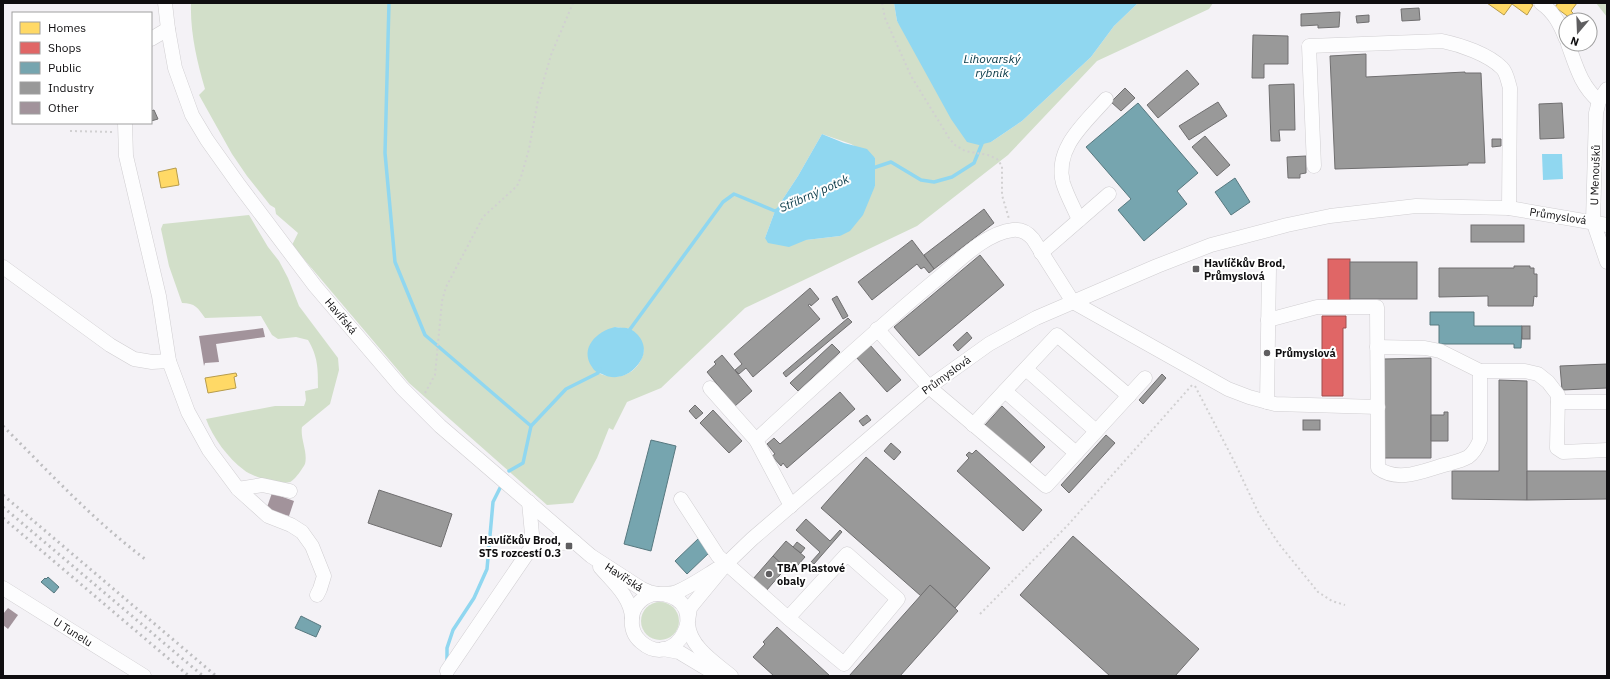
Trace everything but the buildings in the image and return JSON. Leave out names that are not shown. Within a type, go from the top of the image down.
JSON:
[{"type":"street","name":"Havířská","points":[[166,3],[167,26],[176,68],[192,115],[207,140],[315,286],[402,388],[440,426],[591,556],[642,589],[649,592],[671,596],[680,602],[685,610],[689,633],[697,646],[731,676]]},
{"type":"street","points":[[1541,3],[1558,20]]},
{"type":"street","points":[[152,37],[167,26]]},
{"type":"street","points":[[1314,166],[1309,46],[1442,41],[1480,54],[1503,68],[1508,78],[1510,88],[1509,208]]},
{"type":"street","points":[[1571,52],[1583,84],[1599,101]]},
{"type":"street","name":"U Menoušků","points":[[1607,89],[1599,101],[1596,113],[1593,221],[1607,262]]},
{"type":"street","points":[[1080,220],[1064,185],[1062,176],[1062,158],[1070,142],[1106,99]]},
{"type":"street","points":[[125,128],[126,156],[159,296],[169,362],[188,412],[209,450],[238,489],[268,516],[291,525],[302,532],[312,546],[324,576],[317,595]]},
{"type":"street","points":[[1041,253],[1109,194]]},
{"type":"street","name":"Průmyslová","points":[[688,622],[690,608],[726,564],[752,539],[929,387],[989,344],[1036,318],[1073,302],[1157,266],[1211,245],[1287,225],[1330,216],[1416,206],[1509,208],[1593,221],[1607,225]]},
{"type":"street","points":[[756,440],[878,328],[985,240],[1012,230],[1020,230],[1028,233],[1073,302],[1197,379],[1239,394],[1275,404],[1378,407]]},
{"type":"street","points":[[3,267],[110,345],[134,358],[152,362],[169,362]]},
{"type":"street","points":[[1267,402],[1269,268]]},
{"type":"street","points":[[1268,320],[1317,307],[1377,307],[1378,468],[1385,473],[1410,475],[1467,458],[1476,450],[1480,440],[1480,371]]},
{"type":"street","points":[[878,328],[929,387],[1046,486],[1146,378]]},
{"type":"street","points":[[974,425],[1057,336],[1129,396]]},
{"type":"street","points":[[1377,347],[1426,348],[1440,351],[1480,371],[1525,371],[1538,374],[1548,382],[1558,395],[1557,448],[1563,452],[1607,450]]},
{"type":"street","points":[[1026,369],[1096,431]]},
{"type":"street","points":[[710,388],[756,440],[791,506]]},
{"type":"street","points":[[1005,391],[1076,453]]},
{"type":"street","points":[[1558,402],[1607,402]]},
{"type":"street","points":[[238,489],[262,485],[290,491]]},
{"type":"street","points":[[681,498],[718,556],[788,618],[844,664],[898,599],[847,554],[788,618]]},
{"type":"street","points":[[447,671],[534,545],[529,502]]},
{"type":"street","points":[[534,545],[575,542]]},
{"type":"street","name":"Havířská","points":[[591,556],[626,598],[631,607],[634,632],[640,641],[652,648],[679,652],[719,676]]},
{"type":"street","name":"Průmyslová","points":[[660,594],[678,591],[726,564]]},
{"type":"street","name":"U Tunelu","points":[[3,588],[144,676]]},
{"type":"street","name":"Havířská","points":[[632,618],[635,608],[642,599],[652,594],[660,594]]},
{"type":"street","points":[[663,649],[680,641],[685,633],[688,622]]},
{"type":"path","points":[[418,404],[435,375],[442,301],[446,287],[483,217],[517,186],[529,149],[538,100],[551,55],[573,3]]},
{"type":"path","points":[[882,3],[885,18],[911,76],[955,145],[965,150],[993,157],[997,159],[1002,166],[1002,196],[1012,230]]},
{"type":"path","points":[[70,131],[125,128]]},
{"type":"path","points":[[980,614],[1068,526],[1197,379],[1259,514],[1279,544],[1318,592],[1332,601],[1345,605]]},
{"type":"green space","points":[[191,3],[894,3],[897,21],[991,142],[1022,121],[1091,57],[1114,26],[1138,3],[1213,3],[1209,9],[1097,61],[1008,155],[917,226],[745,308],[661,388],[627,402],[613,430],[609,428],[597,458],[573,503],[547,505],[409,383],[292,245],[298,233],[276,214],[275,208],[270,205],[247,176],[232,154],[199,95],[205,89],[195,47]],"holes":[[[822,134],[851,144],[875,158],[875,186],[840,236],[806,240],[765,238],[775,211],[798,176]],[[615,327],[630,329],[644,350],[642,358],[633,370],[627,374],[613,377],[598,373]]]},
{"type":"green space","points":[[1596,3],[1607,3],[1607,17]]},
{"type":"green space","points":[[249,215],[268,247],[279,261],[288,278],[299,306],[338,358],[339,370],[330,404],[302,427],[302,436],[306,455],[305,464],[292,481],[285,483],[266,480],[244,470],[232,460],[222,447],[206,419],[275,406],[304,406],[306,400],[305,391],[318,388],[317,363],[314,352],[308,340],[296,337],[278,339],[272,335],[261,316],[205,318],[193,305],[182,303],[169,266],[161,229],[163,224]]},
{"type":"green space","points":[[656,602],[664,602],[674,607],[678,614],[678,628],[674,635],[664,640],[656,640],[646,635],[644,632],[641,625],[641,617],[646,607],[649,605]]},
{"type":"water","name":"Lihovarský rybník","points":[[894,3],[1138,3],[1114,26],[1091,57],[1022,121],[991,142],[979,145],[967,142],[951,119],[897,21]]},
{"type":"water","points":[[822,134],[844,143],[867,149],[875,158],[875,186],[863,215],[850,231],[840,236],[806,240],[789,247],[768,243],[765,238],[775,211],[798,176]]},
{"type":"water","points":[[1542,154],[1562,154],[1563,179],[1543,180]]},
{"type":"water","points":[[615,327],[628,328],[634,332],[641,339],[644,347],[643,356],[638,365],[629,373],[619,377],[608,376],[595,371],[589,360],[588,353],[589,347],[596,336]]},
{"type":"waterway","points":[[389,3],[385,153],[395,262],[425,335],[531,426]]},
{"type":"waterway","name":"Stříbrný potok","points":[[873,168],[891,162],[921,180],[934,182],[952,177],[974,163],[983,141]]},
{"type":"waterway","name":"Stříbrný potok","points":[[628,332],[723,202],[734,194],[775,211],[779,209]]},
{"type":"waterway","name":"Stříbrný potok","points":[[509,471],[523,463],[531,426],[566,389],[598,373],[600,369]]},
{"type":"waterway","name":"Stříbrný potok","points":[[447,662],[447,648],[453,630],[474,598],[487,569],[493,502],[502,484]]},
{"type":"railway","points":[[3,426],[89,512],[145,559]]},
{"type":"railway","points":[[3,495],[216,676]]},
{"type":"railway","points":[[3,507],[203,676]]},
{"type":"railway","points":[[3,518],[189,676]]},
{"type":"place","name":"Havlíčkův Brod, Průmyslová","points":[[1196,269]]},
{"type":"place","name":"Průmyslová","points":[[1267,353]]},
{"type":"place","name":"Havlíčkův Brod, STS rozcestí 0.3","points":[[569,546]]},
{"type":"place","name":"TBA Plastové obaly","points":[[769,574]]}]
